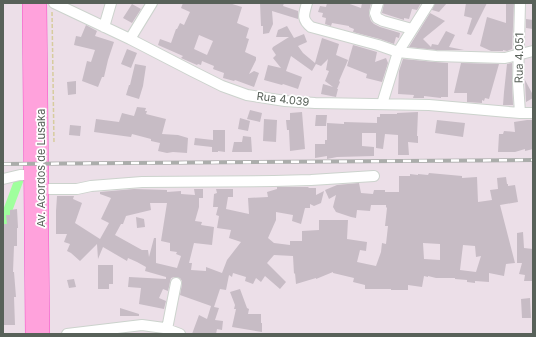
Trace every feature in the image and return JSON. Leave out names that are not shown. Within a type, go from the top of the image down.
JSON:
[{"type":"main road","name":"Av. Acordos de Lusaka","points":[[29,3],[32,334]]},
{"type":"main road","name":"Av. Acordos de Lusaka","points":[[40,3],[42,334]]},
{"type":"street","points":[[104,27],[111,3]]},
{"type":"street","points":[[130,39],[152,3]]},
{"type":"street","points":[[306,3],[304,19],[311,27],[378,45],[398,52],[436,56],[504,58],[533,51]]},
{"type":"street","points":[[378,3],[375,13],[377,18],[412,29]]},
{"type":"street","points":[[382,104],[398,52],[429,3]]},
{"type":"street","name":"Rua 4.051","points":[[520,3],[518,54],[520,113]]},
{"type":"street","name":"Rua 4.039","points":[[53,7],[104,27],[222,86],[247,95],[286,101],[316,103],[429,105],[533,113]]},
{"type":"street","points":[[3,179],[20,175],[31,175]]},
{"type":"street","points":[[42,189],[77,189],[91,186],[142,182],[274,181],[374,176]]},
{"type":"street","points":[[167,329],[176,283]]},
{"type":"street","points":[[68,334],[142,325],[167,329],[180,334]]},
{"type":"path","points":[[53,7],[54,144]]},
{"type":"building","points":[[183,3],[229,3],[242,7],[237,23],[249,28],[246,38],[249,39],[245,52],[256,57],[256,60],[249,74],[254,71],[259,73],[254,87],[235,80],[223,78],[224,73],[213,69],[214,66],[202,61],[201,65],[197,65],[181,58],[183,56],[158,45],[160,39],[171,43],[180,23],[184,25],[190,12],[181,8]],"holes":[[[199,35],[213,41],[207,55],[194,49]]]},
{"type":"building","points":[[260,3],[284,3],[283,6],[298,11],[298,19],[272,11],[273,24],[269,33],[263,34],[263,26],[261,26]]},
{"type":"building","points":[[327,3],[347,3],[361,8],[362,3],[371,3],[369,15],[371,21],[380,27],[400,33],[399,38],[396,37],[394,44],[353,32],[354,29],[349,26],[332,23],[331,26],[325,24],[326,18],[322,17],[323,13],[318,12],[320,6],[326,7]]},
{"type":"building","points":[[384,3],[421,3],[417,10],[412,9],[409,19],[404,18],[404,20],[382,13]]},
{"type":"building","points":[[435,3],[447,3],[439,12],[432,10]]},
{"type":"building","points":[[466,3],[487,3],[471,35],[467,34],[472,18],[464,16]]},
{"type":"building","points":[[506,3],[514,3],[512,49],[507,51],[491,51],[480,46],[487,17],[506,23]]},
{"type":"building","points":[[132,4],[141,9],[132,23],[123,18]]},
{"type":"building","points":[[430,13],[445,21],[423,39],[431,47],[432,44],[438,45],[446,31],[455,35],[449,47],[464,50],[436,50],[409,47]]},
{"type":"building","points":[[526,19],[533,20],[533,29],[526,28]]},
{"type":"building","points":[[86,25],[97,31],[95,36],[114,42],[104,77],[102,77],[98,87],[82,81],[87,61],[91,62],[95,50],[74,45],[76,36],[81,37]]},
{"type":"building","points":[[287,26],[294,38],[304,34],[307,42],[298,46],[303,53],[315,63],[322,38],[339,44],[336,55],[348,60],[339,81],[336,97],[321,94],[323,84],[333,87],[325,81],[329,71],[326,70],[328,59],[321,66],[316,64],[312,71],[291,56],[286,71],[302,77],[298,89],[264,80],[268,65],[281,68],[273,58],[276,55],[272,49],[289,37],[276,37],[278,30]]},
{"type":"building","points":[[353,45],[377,52],[375,62],[386,58],[388,63],[382,82],[366,78],[367,74],[347,66]]},
{"type":"building","points":[[127,49],[137,53],[131,68],[121,64]]},
{"type":"building","points":[[403,59],[448,63],[448,97],[441,98],[424,96],[424,98],[413,98],[414,95],[398,94],[399,71]]},
{"type":"building","points":[[461,63],[499,64],[489,99],[485,98],[484,101],[482,100],[482,103],[467,102],[467,93],[454,93]]},
{"type":"building","points":[[512,63],[513,105],[503,105],[507,64]]},
{"type":"building","points":[[135,64],[146,66],[143,86],[139,99],[126,95]]},
{"type":"building","points":[[525,80],[533,95],[533,98],[526,102]]},
{"type":"building","points":[[76,81],[76,94],[68,95],[67,82]]},
{"type":"building","points":[[137,107],[146,108],[146,114],[166,119],[162,134],[178,135],[188,138],[187,153],[167,153],[158,151],[160,143],[132,134],[131,137],[94,132],[96,119],[119,122],[122,113],[134,116]]},
{"type":"building","points":[[250,110],[262,113],[260,122],[247,119]]},
{"type":"building","points":[[302,112],[305,149],[290,151],[289,130],[287,130],[286,120],[290,120],[290,113]]},
{"type":"building","points":[[418,112],[418,143],[408,142],[409,155],[398,155],[398,135],[385,134],[383,149],[376,148],[376,133],[362,133],[362,146],[374,147],[374,156],[337,157],[327,159],[327,156],[315,158],[315,144],[325,144],[325,140],[327,140],[327,123],[377,123],[377,117],[380,117],[380,114]]},
{"type":"building","points":[[316,115],[327,115],[326,126],[315,126]]},
{"type":"building","points":[[240,118],[250,121],[248,131],[238,129]]},
{"type":"building","points":[[264,119],[277,120],[276,142],[263,141]]},
{"type":"building","points":[[437,120],[465,123],[463,137],[435,133]]},
{"type":"building","points":[[533,120],[533,149],[525,151],[525,149],[515,152],[498,152],[499,134],[503,134],[504,131],[515,132],[514,122]]},
{"type":"building","points":[[70,125],[81,126],[80,136],[69,135]]},
{"type":"building","points":[[213,130],[225,130],[225,152],[212,152],[212,147],[194,145],[195,138],[213,140]]},
{"type":"building","points":[[243,136],[251,137],[252,152],[232,152],[234,142],[242,142]]},
{"type":"building","points":[[429,173],[462,176],[462,178],[477,177],[478,202],[492,200],[490,190],[498,189],[497,178],[506,177],[508,186],[515,185],[518,202],[500,205],[515,263],[506,264],[504,276],[489,273],[489,282],[475,281],[475,283],[455,278],[436,278],[424,276],[422,287],[408,285],[408,290],[391,290],[365,289],[365,285],[353,282],[354,278],[333,272],[316,279],[296,284],[293,256],[274,255],[267,263],[286,282],[280,289],[265,276],[261,282],[256,278],[253,284],[245,281],[246,277],[233,273],[232,277],[229,275],[226,290],[220,289],[214,307],[219,308],[215,320],[223,321],[222,330],[217,329],[216,334],[192,334],[199,315],[207,319],[211,306],[180,295],[182,281],[180,278],[171,278],[168,291],[163,289],[159,298],[166,301],[164,309],[139,304],[141,288],[128,287],[129,277],[166,279],[166,277],[145,271],[146,267],[128,258],[127,261],[103,247],[98,259],[97,244],[80,261],[67,251],[70,244],[64,242],[67,234],[56,234],[57,196],[74,196],[73,199],[82,203],[75,223],[100,239],[109,223],[101,219],[111,198],[100,194],[100,192],[134,189],[167,190],[167,192],[181,191],[181,194],[195,195],[194,189],[203,189],[203,198],[199,198],[199,207],[195,221],[202,222],[201,225],[214,227],[212,245],[194,243],[189,263],[192,263],[191,270],[206,271],[206,267],[222,273],[227,260],[241,242],[229,238],[231,230],[217,228],[219,216],[216,215],[218,207],[213,207],[214,194],[217,193],[216,189],[233,189],[233,197],[228,197],[226,209],[249,214],[248,198],[268,197],[267,192],[277,189],[277,187],[308,187],[316,188],[316,195],[324,191],[321,203],[314,206],[310,204],[310,208],[305,208],[301,224],[292,221],[293,215],[276,212],[276,220],[268,238],[274,243],[290,245],[290,241],[302,241],[302,231],[319,230],[319,220],[348,220],[347,239],[367,242],[366,251],[360,250],[357,262],[376,266],[381,252],[382,243],[386,244],[388,226],[385,226],[386,205],[371,205],[370,211],[357,210],[356,218],[351,217],[336,212],[333,207],[336,195],[329,199],[325,190],[337,185],[359,183],[361,193],[373,194],[374,190],[399,192],[399,176],[410,176],[410,174],[428,175]],"holes":[[[150,203],[167,203],[161,241],[170,243],[170,251],[177,252],[176,254],[181,256],[177,268],[156,263],[156,238],[154,238],[149,257],[148,250],[142,250],[115,235],[121,224],[123,224],[126,216],[151,210]],[[423,243],[440,244],[440,260],[424,259]],[[463,245],[475,246],[476,257],[481,256],[476,272],[460,270]]]},
{"type":"building","points":[[17,209],[17,246],[14,246],[13,272],[16,297],[14,297],[15,325],[3,325],[4,224],[7,224],[6,215],[10,215],[10,210]]},
{"type":"building","points":[[136,217],[144,219],[145,227],[137,228]]},
{"type":"building","points":[[523,232],[524,248],[533,249],[533,281],[524,281],[525,275],[519,274],[522,263],[517,263],[517,233]]},
{"type":"building","points":[[98,265],[113,265],[113,284],[109,284],[109,289],[98,289]]},
{"type":"building","points":[[74,279],[76,287],[69,288],[67,280]]},
{"type":"building","points":[[240,289],[247,308],[249,309],[248,314],[261,314],[262,332],[232,327],[236,309],[234,309],[235,305],[230,292]]},
{"type":"building","points":[[530,298],[531,318],[522,318],[521,299]]},
{"type":"building","points":[[120,308],[139,314],[139,316],[120,316]]},
{"type":"waterway","points":[[3,223],[19,180],[16,177]]},
{"type":"railway","points":[[3,164],[533,160]]}]
